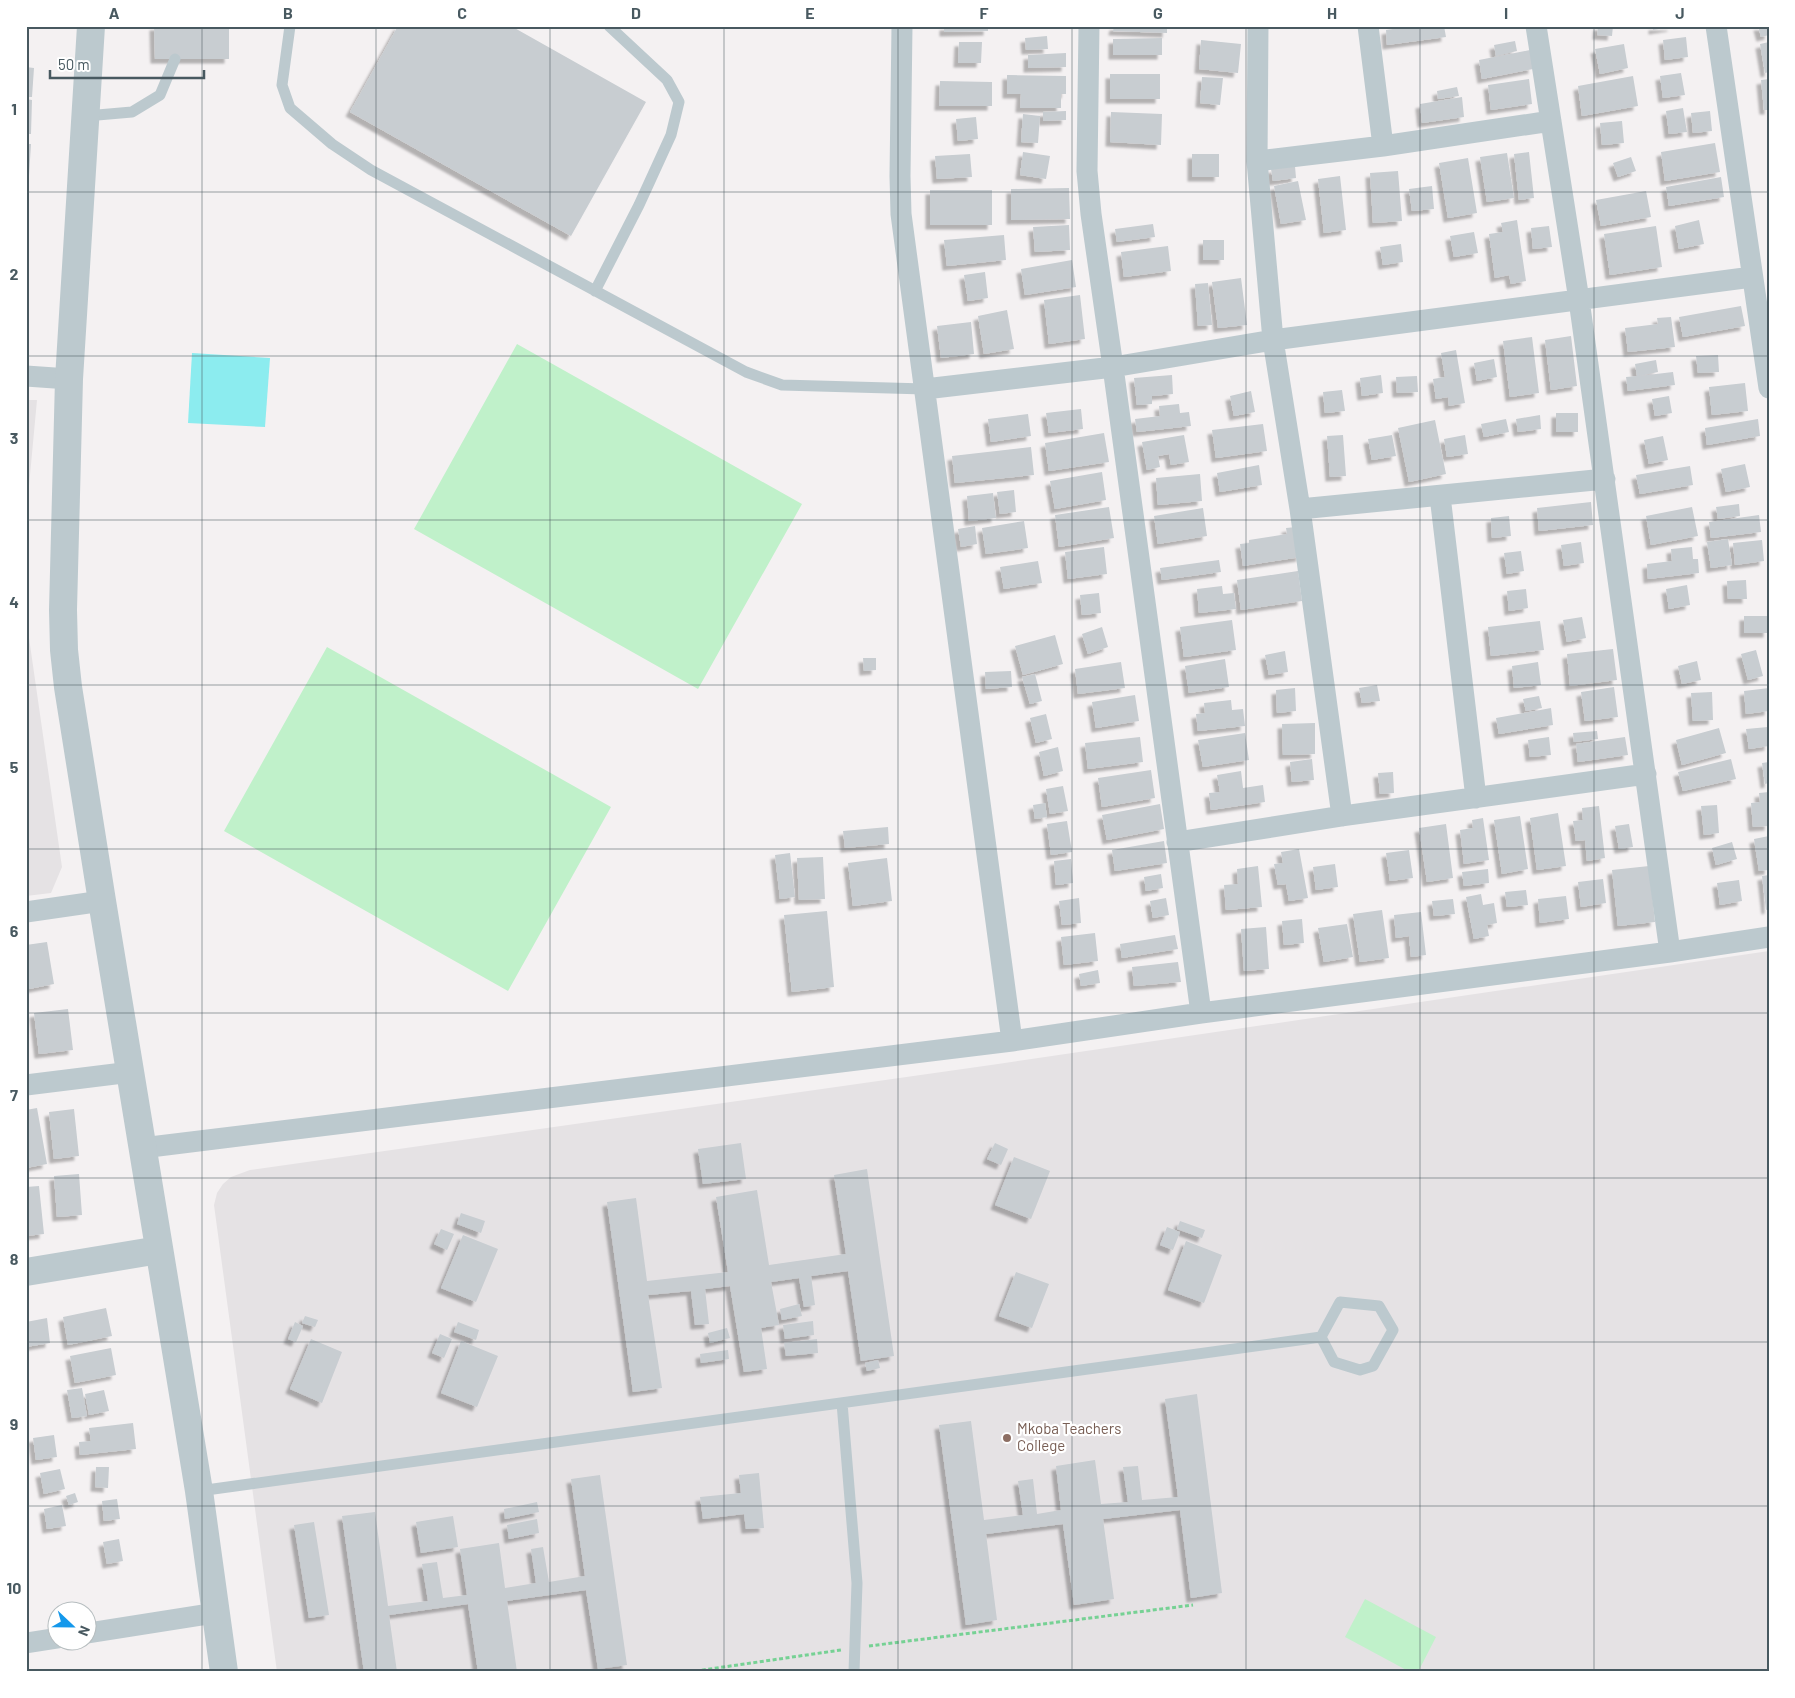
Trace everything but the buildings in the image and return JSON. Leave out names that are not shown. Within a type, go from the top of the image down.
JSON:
[{"type":"street","points":[[90,26],[69,379],[63,610],[64,650],[68,687],[102,901],[199,1491],[224,1672]]},
{"type":"street","points":[[902,26],[901,214],[1012,1041]]},
{"type":"street","points":[[1089,26],[1087,171],[1091,214],[1114,366],[1201,1013]]},
{"type":"street","points":[[1258,26],[1257,161],[1273,340],[1300,509],[1342,816]]},
{"type":"street","points":[[1368,26],[1383,146]]},
{"type":"street","points":[[1536,26],[1605,479],[1670,952]]},
{"type":"street","points":[[1716,26],[1769,388]]},
{"type":"street","points":[[1257,161],[1383,146],[1550,122]]},
{"type":"street","points":[[925,389],[1114,366],[1273,340],[1752,277]]},
{"type":"street","points":[[26,376],[69,379]]},
{"type":"street","points":[[1300,509],[1605,479]]},
{"type":"street","points":[[1440,496],[1476,798]]},
{"type":"street","points":[[1178,842],[1342,816],[1646,774]]},
{"type":"street","points":[[26,912],[102,901]]},
{"type":"street","points":[[142,1148],[1012,1041],[1201,1013],[1670,952],[1769,937]]},
{"type":"street","points":[[26,1086],[130,1072]]},
{"type":"street","points":[[26,1272],[159,1250]]},
{"type":"street","points":[[98,1631],[215,1613]]},
{"type":"street","points":[[26,1643],[48,1640]]},
{"type":"lane","points":[[290,26],[282,85],[290,108],[332,144],[371,170],[746,372],[770,382],[782,385],[925,389]]},
{"type":"lane","points":[[595,291],[639,205],[671,135],[679,102],[667,80],[609,26]]},
{"type":"lane","points":[[85,116],[132,112],[160,95],[175,60]]},
{"type":"lane","points":[[1340,1302],[1379,1306],[1392,1330],[1373,1366],[1360,1370],[1334,1362],[1321,1337],[1340,1302]]},
{"type":"lane","points":[[199,1491],[1321,1337]]},
{"type":"lane","points":[[842,1403],[857,1583],[854,1672]]},
{"type":"path","points":[[689,1672],[855,1648],[1193,1605]]},
{"type":"shaded area","points":[[26,400],[37,400],[26,518]]},
{"type":"shaded area","points":[[26,617],[62,867],[51,893],[26,896]]},
{"type":"shaded area","name":"Mkoba Teachers College","points":[[1769,951],[1769,1672],[277,1672],[214,1205],[217,1193],[231,1177],[250,1170],[998,1064]]},
{"type":"green space","points":[[517,344],[802,504],[698,689],[414,529]]},
{"type":"green space","points":[[327,647],[611,807],[508,991],[224,831]]},
{"type":"green space","points":[[1365,1599],[1436,1637],[1418,1672],[1410,1672],[1345,1637]]},
{"type":"water","points":[[192,353],[270,358],[265,427],[188,423]]},
{"type":"place","name":"Mkoba Teachers College","points":[[1007,1438]]}]
